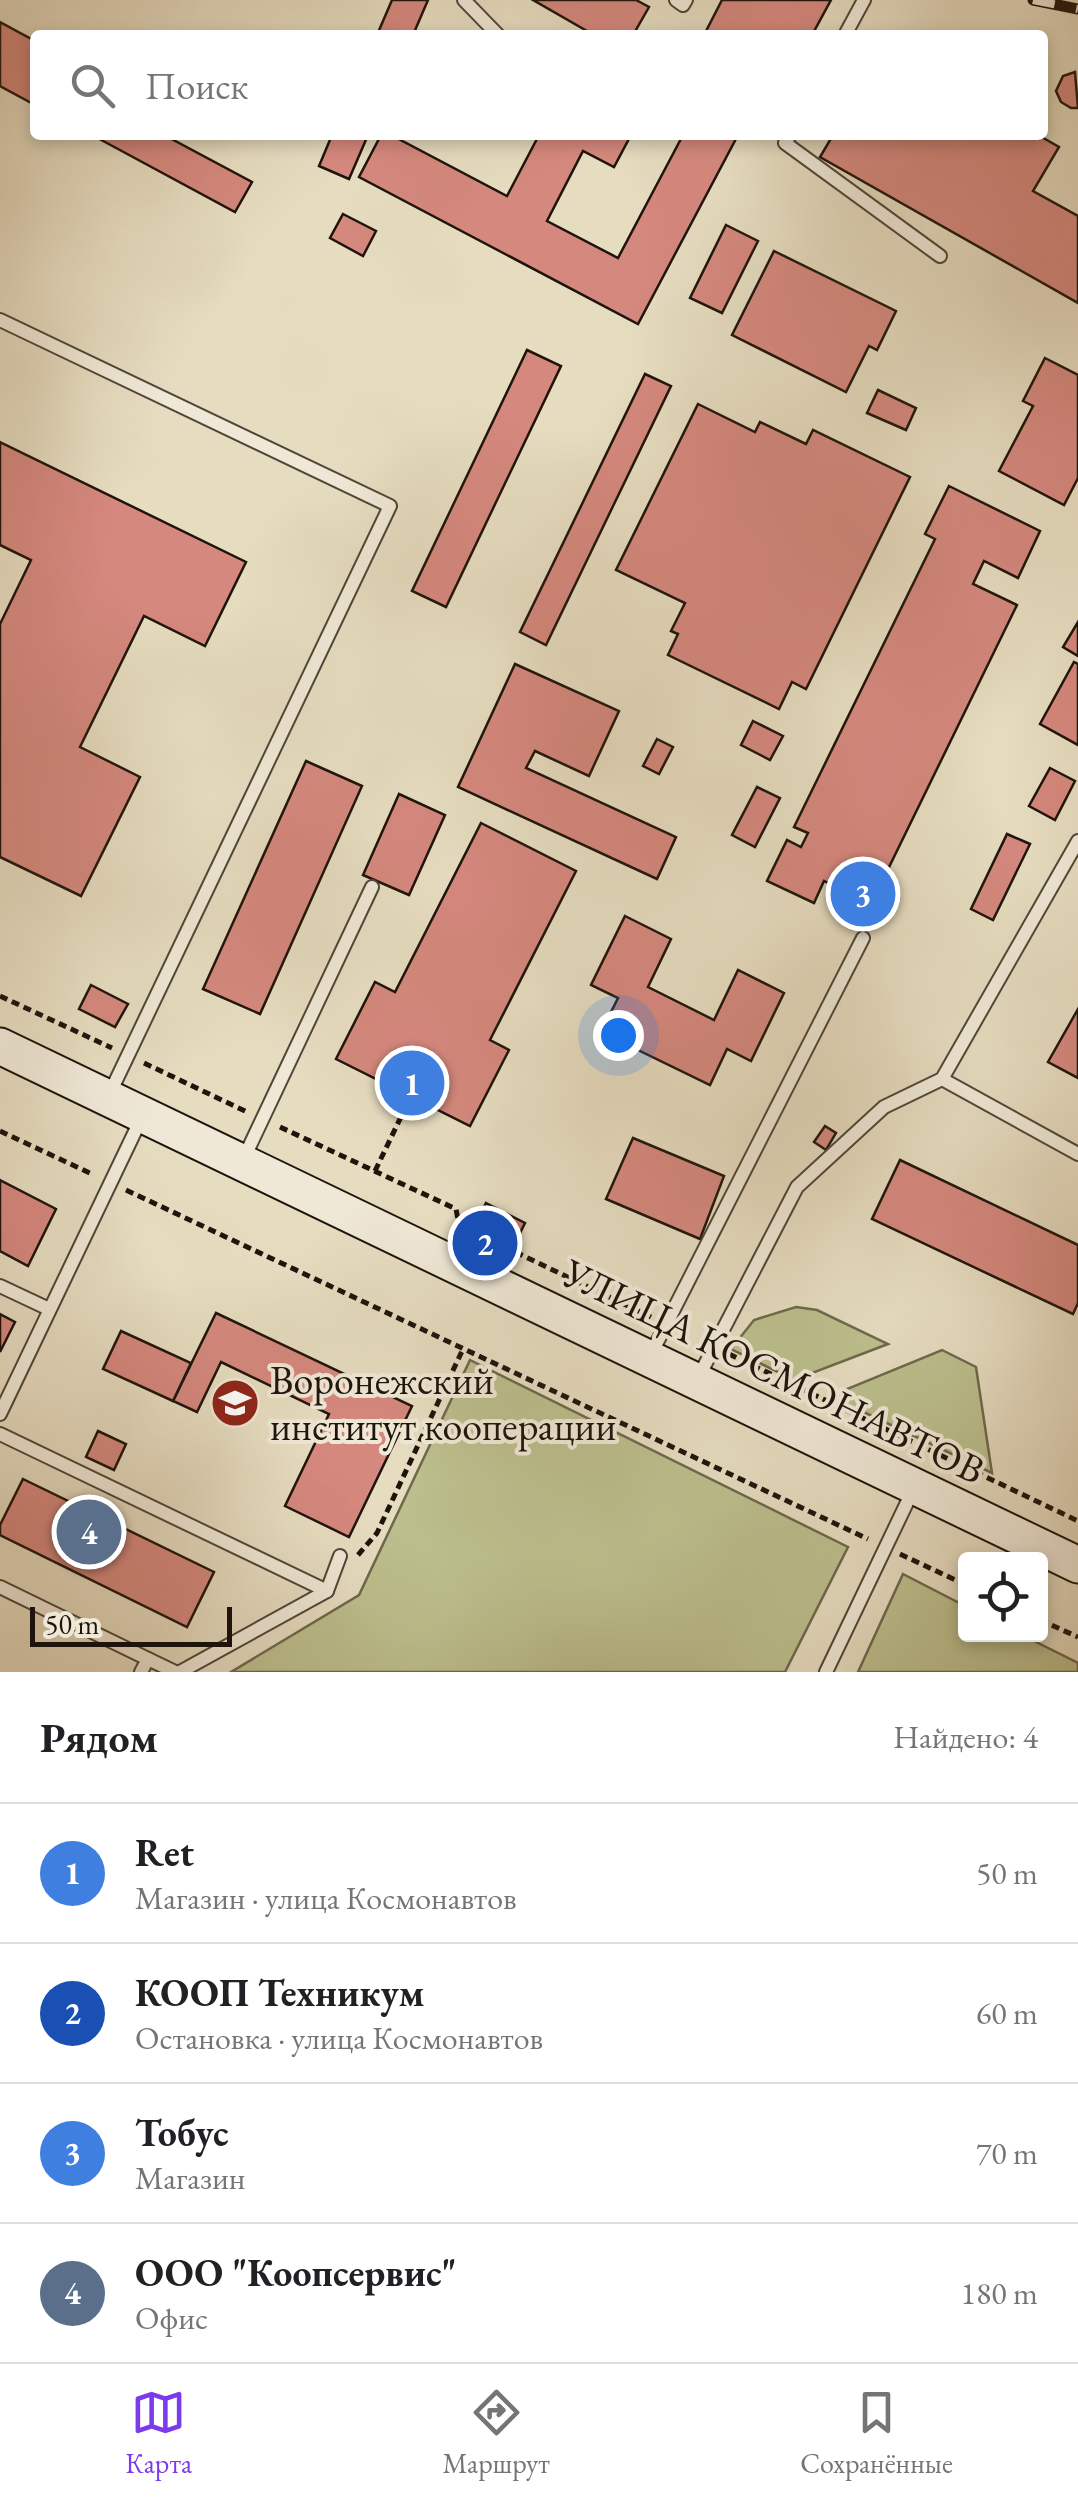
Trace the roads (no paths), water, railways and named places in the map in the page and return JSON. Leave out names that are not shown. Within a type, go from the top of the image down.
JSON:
[{"type":"main road","name":"УЛИЦА КОСМОНАВТОВ","points":[[0,1046],[1078,1565]]},
{"type":"lane","points":[[464,0],[493,30]]},
{"type":"lane","points":[[676,0],[683,4],[686,0]]},
{"type":"lane","points":[[848,30],[864,0]]},
{"type":"lane","points":[[787,140],[940,256]]},
{"type":"lane","points":[[0,320],[390,506],[108,1097]]},
{"type":"lane","points":[[696,1382],[797,1187],[884,1107],[942,1078],[1078,840]]},
{"type":"lane","points":[[243,1160],[372,887]]},
{"type":"lane","points":[[648,1360],[863,938]]},
{"type":"lane","points":[[942,1078],[1078,1154]]},
{"type":"lane","points":[[0,1414],[143,1113]]},
{"type":"lane","points":[[0,1286],[49,1309]]},
{"type":"lane","points":[[0,1434],[327,1591]]},
{"type":"lane","points":[[826,1672],[915,1486]]},
{"type":"lane","points":[[0,1588],[145,1665],[177,1672],[327,1591],[340,1556]]},
{"type":"railway","points":[[1033,0],[1078,9]]},
{"type":"place","name":"Тобус","points":[[863,894]]},
{"type":"place","name":"Ret","points":[[412,1083]]},
{"type":"place","name":"КООП Техникум","points":[[485,1243]]},
{"type":"place","name":"Воронежский институт кооперации","points":[[235,1403]]},
{"type":"place","name":"ООО \"Коопсервис\"","points":[[89,1532]]}]
